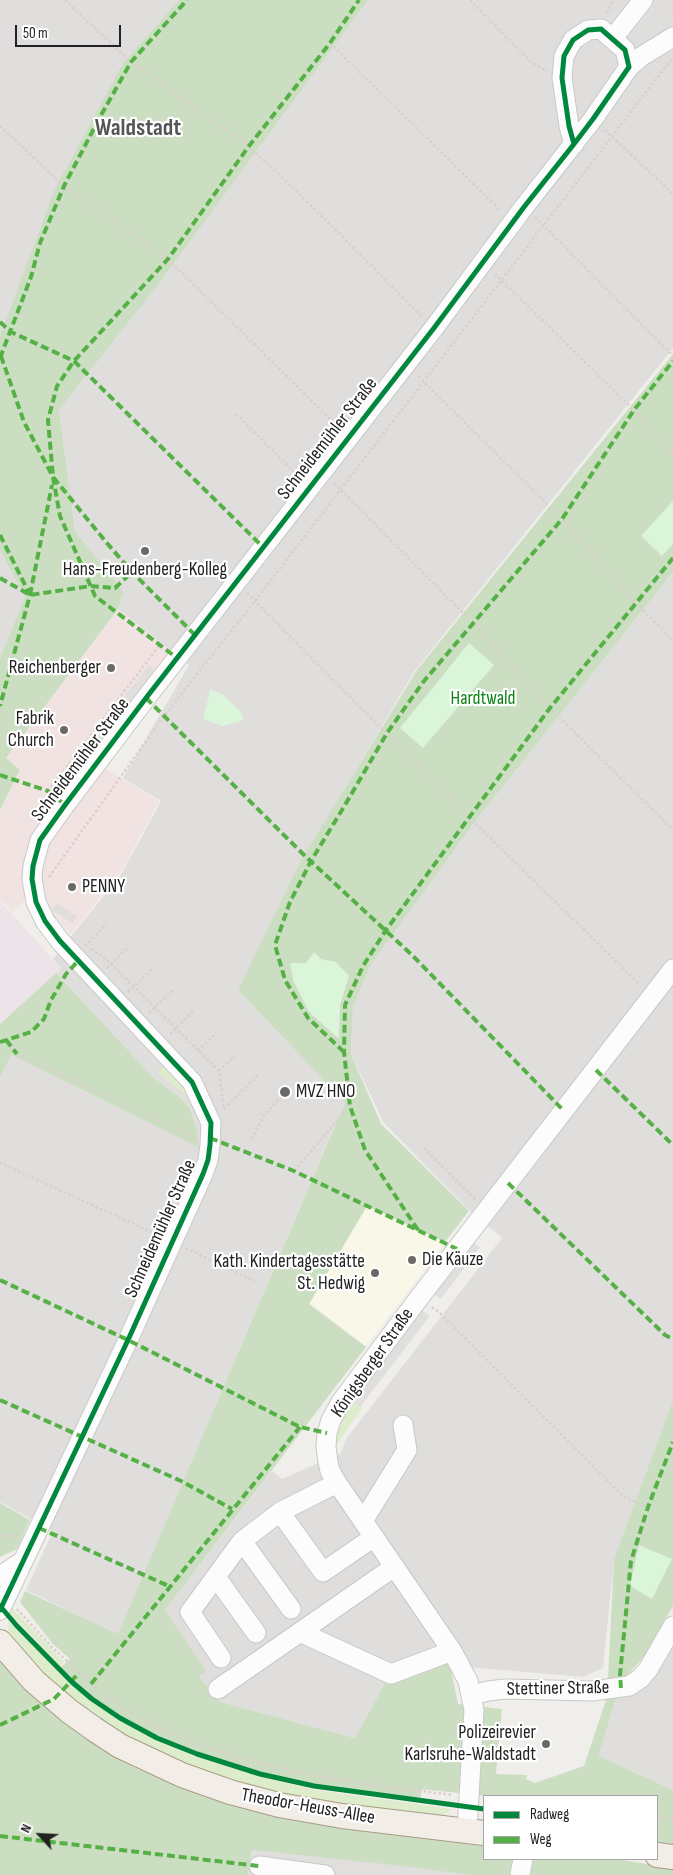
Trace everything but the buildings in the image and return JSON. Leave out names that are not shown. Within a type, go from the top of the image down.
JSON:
[{"type":"main road","name":"Theodor-Heuss-Allee","points":[[0,1642],[34,1681],[69,1711],[120,1746],[182,1775],[230,1792],[279,1805],[342,1816],[476,1832]]},
{"type":"main road","points":[[658,1855],[673,1857]]},
{"type":"street","points":[[613,38],[643,0]]},
{"type":"street","points":[[574,144],[569,126],[562,78],[564,56],[573,40],[588,30],[601,29],[624,50],[630,67]]},
{"type":"street","name":"Schneidemühler Straße","points":[[3,1604],[128,1340],[203,1174],[208,1160],[210,1145],[211,1123],[192,1082],[60,941],[40,912],[32,879],[40,840],[65,804],[434,328],[512,222],[593,119],[630,67],[642,56],[673,38]]},
{"type":"street","name":"Königsberger Straße","points":[[476,1832],[469,1797],[474,1710],[472,1695],[464,1673],[452,1651],[330,1471],[326,1447],[327,1433],[331,1420],[341,1402],[673,969]]},
{"type":"street","points":[[363,1521],[407,1450],[403,1425]]},
{"type":"street","points":[[221,1658],[190,1612],[242,1541],[280,1512],[337,1482]]},
{"type":"street","points":[[280,1512],[323,1572],[374,1538]]},
{"type":"street","points":[[242,1541],[291,1609]]},
{"type":"street","points":[[0,1576],[24,1561]]},
{"type":"street","points":[[218,1689],[302,1633],[394,1567]]},
{"type":"street","points":[[216,1576],[256,1633]]},
{"type":"street","name":"Stettiner Straße","points":[[472,1695],[504,1689],[592,1690],[629,1686],[641,1678],[649,1668],[673,1626]]},
{"type":"street","points":[[302,1633],[391,1674],[452,1651]]},
{"type":"street","points":[[520,1875],[523,1860]]},
{"type":"street","points":[[259,1866],[325,1875]]},
{"type":"path","points":[[65,0],[132,62],[249,146],[434,328]]},
{"type":"path","points":[[470,0],[532,63],[562,78]]},
{"type":"path","points":[[330,43],[512,222]]},
{"type":"path","points":[[46,882],[164,716],[256,601],[673,57]]},
{"type":"path","points":[[593,119],[673,194]]},
{"type":"path","points":[[0,126],[64,186],[168,259],[349,438]]},
{"type":"path","points":[[524,207],[673,356]]},
{"type":"path","points":[[483,263],[634,410],[673,454]]},
{"type":"path","points":[[406,364],[562,518],[636,603],[673,642]]},
{"type":"path","points":[[236,414],[309,487]]},
{"type":"path","points":[[322,471],[474,624],[550,708],[673,830]]},
{"type":"path","points":[[237,582],[484,832],[641,986],[653,994]]},
{"type":"path","points":[[48,792],[160,646]]},
{"type":"path","points":[[107,924],[85,946],[103,956],[112,964],[219,1071],[224,1109],[258,1075]]},
{"type":"path","points":[[96,980],[129,946]]},
{"type":"path","points":[[118,1003],[152,969]]},
{"type":"path","points":[[138,1025],[173,990]]},
{"type":"path","points":[[158,1046],[194,1010]]},
{"type":"path","points":[[198,1051],[216,1033]]},
{"type":"path","points":[[17,1054],[210,1145]]},
{"type":"path","points":[[219,1071],[237,1054]]},
{"type":"path","points":[[252,1139],[264,1115],[281,1097]]},
{"type":"path","points":[[294,1171],[350,1106]]},
{"type":"path","points":[[424,1148],[487,1210]]},
{"type":"path","points":[[0,1163],[255,1281]]},
{"type":"path","points":[[419,1298],[440,1313],[624,1497],[648,1507]]},
{"type":"path","points":[[3,1604],[91,1684],[125,1709],[161,1729],[199,1745],[280,1768],[366,1784],[469,1797]]},
{"type":"path","points":[[658,1817],[673,1820]]},
{"type":"shaded area","points":[[0,0],[179,0],[123,63],[0,336]]},
{"type":"shaded area","points":[[368,0],[673,0],[673,348],[414,672],[299,866],[238,990],[345,1101],[118,1635],[26,1590],[53,1531],[0,1502],[0,1078],[11,1055],[197,1146],[194,1119],[190,1109],[182,1099],[153,1077],[56,973],[61,968],[53,959],[122,873],[161,801],[123,778],[189,665],[118,609],[124,592],[75,531],[59,410],[158,285]]},
{"type":"shaded area","points":[[620,0],[662,0],[632,39],[606,19]]},
{"type":"shaded area","points":[[673,18],[673,51],[657,61],[641,37]]},
{"type":"shaded area","points":[[0,550],[25,597],[0,658]]},
{"type":"shaded area","points":[[673,572],[673,1400],[614,1560],[603,1668],[583,1677],[467,1667],[462,1654],[386,1681],[355,1738],[220,1702],[199,1677],[205,1671],[165,1610],[272,1471],[282,1479],[341,1453],[346,1439],[502,1238],[470,1211],[384,1123],[351,1054],[353,1008],[371,964],[478,818]]},
{"type":"shaded area","points":[[118,609],[172,653],[91,760],[159,801],[121,872],[71,934],[51,913],[24,901],[13,912],[0,899],[0,810],[20,770],[6,758]]},
{"type":"shaded area","points":[[149,665],[157,672],[69,785],[61,779],[77,758],[85,764],[88,760],[80,754]]},
{"type":"shaded area","points":[[0,901],[61,968],[0,1024]]},
{"type":"shaded area","points":[[57,903],[77,916],[72,923],[52,910]]},
{"type":"shaded area","points":[[99,959],[190,1049],[176,1064],[170,1059],[160,1070],[76,987],[90,973],[88,971]]},
{"type":"shaded area","name":"Kath. Kindertagesstätte St. Hedwig","points":[[367,1206],[445,1243],[366,1346],[310,1303]]},
{"type":"shaded area","points":[[472,1242],[480,1247],[441,1299],[433,1293]]},
{"type":"shaded area","points":[[420,1309],[430,1316],[360,1407],[351,1400]]},
{"type":"shaded area","points":[[673,1647],[673,1790],[599,1756],[616,1697],[638,1690],[658,1673]]},
{"type":"shaded area","points":[[252,1850],[403,1866],[469,1875],[248,1875]]},
{"type":"green space","points":[[179,0],[368,0],[158,285],[59,410],[75,531],[124,592],[118,609],[6,758],[20,770],[0,810],[0,658],[25,597],[0,550],[0,336],[55,189],[123,63]]},
{"type":"green space","name":"Hardtwald","points":[[673,354],[673,572],[478,818],[371,964],[353,1008],[351,1054],[381,1124],[469,1211],[445,1242],[367,1206],[309,1304],[366,1347],[165,1610],[206,1671],[199,1677],[220,1702],[355,1738],[386,1681],[449,1659],[458,1704],[502,1709],[496,1774],[527,1775],[526,1779],[535,1783],[584,1766],[607,1697],[616,1697],[599,1756],[673,1790],[673,1849],[658,1847],[658,1795],[483,1796],[478,1795],[463,1775],[458,1793],[422,1789],[420,1799],[314,1784],[259,1772],[193,1751],[156,1735],[120,1716],[91,1696],[60,1668],[70,1659],[52,1643],[20,1602],[25,1591],[118,1634],[345,1102],[238,990],[300,862],[417,670]]},
{"type":"green space","points":[[673,501],[673,544],[662,556],[641,536]]},
{"type":"green space","points":[[469,643],[494,665],[423,748],[400,728]]},
{"type":"green space","points":[[210,690],[221,693],[240,711],[243,718],[240,722],[222,726],[203,719]]},
{"type":"green space","points":[[314,952],[321,959],[336,962],[349,976],[340,1005],[339,1039],[309,1012],[293,980],[290,963],[306,963]]},
{"type":"green space","points":[[56,973],[153,1077],[182,1099],[190,1109],[197,1129],[198,1147],[11,1055],[0,1078],[0,1024]]},
{"type":"green space","points":[[169,1061],[190,1093],[187,1096],[158,1073]]},
{"type":"green space","points":[[351,1400],[362,1408],[335,1447],[336,1428]]},
{"type":"green space","points":[[673,1400],[673,1606],[644,1656],[626,1677],[608,1679],[614,1559]]},
{"type":"green space","points":[[0,1503],[30,1520],[17,1549],[0,1557]]},
{"type":"green space","points":[[639,1545],[672,1559],[652,1599],[630,1586]]},
{"type":"green space","points":[[12,1608],[64,1662],[60,1666],[10,1613]]},
{"type":"green space","points":[[8,1621],[74,1687],[118,1719],[195,1757],[315,1790],[452,1809],[441,1816],[430,1818],[251,1790],[129,1742],[73,1704],[30,1664],[9,1637]]},
{"type":"green space","points":[[0,1658],[94,1742],[133,1767],[217,1801],[293,1819],[483,1846],[483,1860],[513,1860],[510,1875],[469,1875],[252,1850],[248,1875],[0,1875]]},
{"type":"green space","points":[[529,1860],[621,1860],[673,1868],[673,1875],[526,1875]]},
{"type":"marked path","points":[[0,358],[31,277],[40,243],[64,186],[100,117],[131,62],[187,0]]},
{"type":"marked path","points":[[195,635],[132,572],[53,477],[48,420],[57,386],[74,361],[168,259],[249,146],[330,43],[359,0]]},
{"type":"marked path","points":[[0,322],[11,332],[74,361],[263,547]]},
{"type":"marked path","points":[[1,356],[24,422],[53,477],[60,516],[95,596],[177,658]]},
{"type":"marked path","points":[[344,1052],[308,1018],[285,980],[275,945],[290,902],[311,861],[387,733],[424,681],[562,519],[634,410],[673,361]]},
{"type":"marked path","points":[[30,595],[52,485]]},
{"type":"marked path","points":[[0,535],[30,595],[0,706]]},
{"type":"marked path","points":[[418,1230],[365,1150],[350,1106],[344,1052],[345,1005],[363,966],[386,930],[550,708],[673,558]]},
{"type":"marked path","points":[[0,578],[30,595],[91,586],[115,588],[132,572]]},
{"type":"marked path","points":[[146,698],[303,854],[412,955],[564,1111]]},
{"type":"marked path","points":[[0,775],[48,791],[65,805]]},
{"type":"marked path","points":[[0,1042],[31,1032],[44,1019],[51,1000],[66,974],[78,961]]},
{"type":"marked path","points":[[6,1040],[17,1054]]},
{"type":"marked path","points":[[596,1070],[673,1145]]},
{"type":"marked path","points":[[210,1138],[294,1171],[457,1249]]},
{"type":"marked path","points":[[508,1183],[665,1335],[673,1339]]},
{"type":"marked path","points":[[0,1280],[128,1340],[300,1427],[327,1433]]},
{"type":"marked path","points":[[0,1400],[181,1481],[232,1509]]},
{"type":"marked path","points":[[91,1684],[300,1427]]},
{"type":"marked path","points":[[621,1688],[620,1675],[631,1561],[648,1507],[673,1442]]},
{"type":"marked path","points":[[39,1528],[171,1587]]},
{"type":"marked path","points":[[0,1725],[54,1699],[79,1673]]},
{"type":"marked path","points":[[0,1836],[259,1866]]},
{"type":"cycle path","points":[[0,1610],[128,1340],[203,1174],[208,1160],[210,1145],[211,1123],[192,1082],[60,941],[45,921],[36,902],[32,879],[33,866],[40,840],[146,698],[434,328],[524,207],[574,144],[593,119],[629,67],[625,50],[601,29],[588,30],[573,40],[564,56],[562,78],[569,126],[574,144]]},
{"type":"cycle path","points":[[0,1606],[72,1682],[92,1699],[120,1718],[157,1738],[197,1754],[260,1774],[314,1786],[483,1809]]},
{"type":"place","name":"Hans-Freudenberg-Kolleg","points":[[145,551]]},
{"type":"place","name":"Reichenberger","points":[[111,668]]},
{"type":"place","name":"Fabrik Church","points":[[64,730]]},
{"type":"place","name":"PENNY","points":[[72,887]]},
{"type":"place","name":"MVZ HNO","points":[[285,1092]]},
{"type":"place","name":"Die Käuze","points":[[412,1260]]},
{"type":"place","name":"Kath. Kindertagesstätte St. Hedwig","points":[[375,1273]]},
{"type":"place","name":"Polizeirevier Karlsruhe-Waldstadt","points":[[546,1744]]},
{"type":"district","name":"Waldstadt","points":[[138,129]]}]
